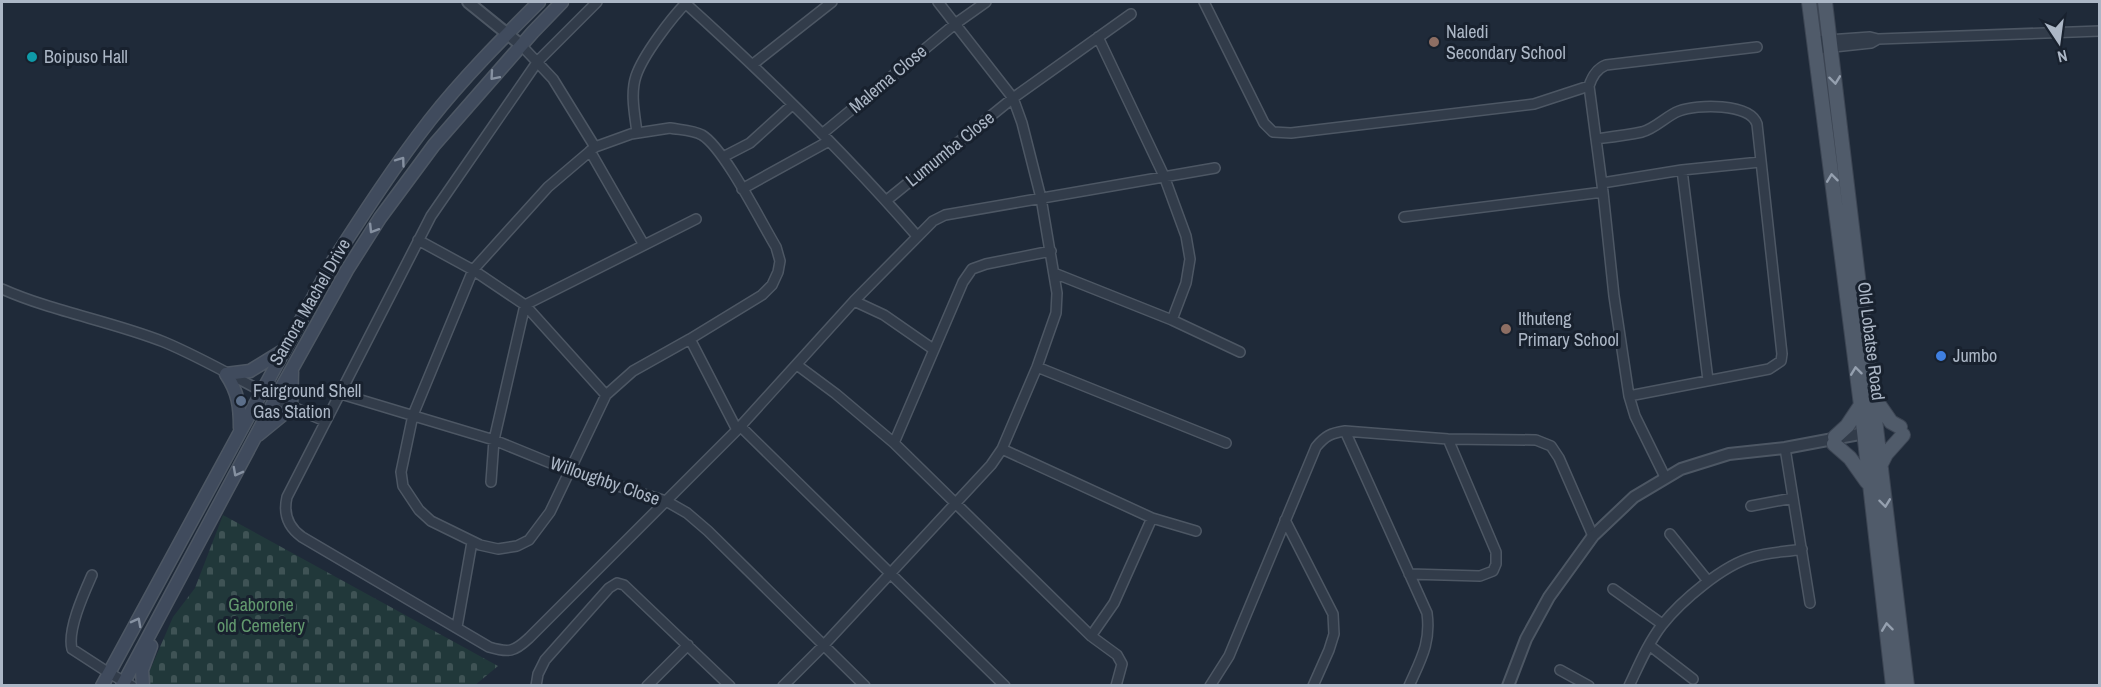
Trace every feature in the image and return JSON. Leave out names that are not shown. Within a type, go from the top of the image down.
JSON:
[{"type":"main road","name":"Samora Machel Drive","points":[[102,686],[333,261],[430,119],[539,2]]},
{"type":"main road","name":"Samora Machel Drive","points":[[126,684],[153,627],[275,399],[380,218],[434,145],[521,45],[562,2]]},
{"type":"main road","name":"Old Lobatse Road","points":[[1809,2],[1861,405],[1880,466],[1907,686]]},
{"type":"main road","name":"Old Lobatse Road","points":[[1825,2],[1872,394],[1870,487],[1893,686]]},
{"type":"main road","points":[[240,431],[239,402],[226,374],[250,371],[284,350]]},
{"type":"main road","points":[[255,437],[291,408],[292,370]]},
{"type":"main road","points":[[1872,394],[1901,431],[1880,466]]},
{"type":"main road","points":[[1861,405],[1834,441],[1850,458],[1870,487]]},
{"type":"main road","points":[[143,686],[142,670],[153,640],[153,627]]},
{"type":"street","points":[[468,2],[521,45],[553,79],[644,245]]},
{"type":"street","points":[[597,2],[538,61],[431,216],[341,394],[325,421],[287,497],[284,508],[287,521],[293,531],[489,646],[502,651],[519,648],[738,428],[854,301],[933,221],[945,215],[1215,168]]},
{"type":"street","points":[[637,133],[633,100],[636,76],[686,2],[825,138],[887,201],[917,236]]},
{"type":"street","points":[[752,65],[832,2]]},
{"type":"street","points":[[783,686],[991,465],[1002,449],[1038,367],[1056,313],[1057,293],[1041,198],[1022,123],[1013,98],[938,2]]},
{"type":"street","name":"Malema Close","points":[[742,189],[825,138],[955,24],[986,2]]},
{"type":"street","points":[[1204,2],[1264,123],[1273,132],[1291,133],[1534,104],[1589,86]]},
{"type":"street","name":"Lumumba Close","points":[[887,201],[1013,98],[1131,14]]},
{"type":"street","points":[[1814,45],[1870,37],[1878,39],[2100,31]]},
{"type":"street","points":[[1098,37],[1164,176],[1186,236],[1190,259],[1186,283],[1172,320]]},
{"type":"street","points":[[1665,477],[1635,416],[1629,396],[1614,296],[1603,187],[1589,86],[1594,73],[1606,65],[1757,47]]},
{"type":"street","points":[[723,158],[750,144],[792,105]]},
{"type":"street","points":[[1596,139],[1643,132],[1679,111],[1698,107],[1721,107],[1745,111],[1756,120],[1781,361],[1768,369],[1629,396]]},
{"type":"street","points":[[670,128],[703,135],[714,144],[776,247],[780,261],[778,272],[772,285],[762,295],[633,371],[606,395],[550,512],[529,540],[517,546],[498,549],[480,545],[431,521],[419,510],[404,486],[400,472],[413,415],[473,270],[548,187],[593,149],[609,140],[670,128]]},
{"type":"street","points":[[1404,217],[1603,187],[1682,170],[1760,162]]},
{"type":"street","points":[[1682,170],[1708,380]]},
{"type":"street","points":[[525,305],[696,219]]},
{"type":"street","points":[[418,240],[473,270],[525,305],[606,395]]},
{"type":"street","points":[[894,442],[963,282],[972,269],[1051,251]]},
{"type":"street","points":[[1054,273],[1172,320],[1240,352]]},
{"type":"street","points":[[2,289],[40,304],[164,342],[291,408],[325,421]]},
{"type":"street","points":[[854,301],[884,315],[933,349]]},
{"type":"street","points":[[491,482],[494,440],[525,305]]},
{"type":"street","points":[[690,339],[738,428],[1005,686]]},
{"type":"street","points":[[797,365],[894,442],[1092,636],[1117,655],[1122,664],[1116,686]]},
{"type":"street","points":[[1038,367],[1226,443]]},
{"type":"street","name":"Willoughby Close","points":[[341,394],[494,440],[570,471],[666,501],[687,513],[708,531],[865,686]]},
{"type":"street","points":[[1210,686],[1229,656],[1316,447],[1324,437],[1333,432],[1345,430],[1448,439],[1536,440],[1551,446],[1559,458],[1593,536]]},
{"type":"street","points":[[1345,430],[1427,613],[1430,630],[1427,646],[1409,686]]},
{"type":"street","points":[[1508,686],[1526,639],[1549,597],[1593,536],[1634,497],[1681,469],[1729,454],[1870,435]]},
{"type":"street","points":[[1409,574],[1480,576],[1492,571],[1496,564],[1497,552],[1448,439]]},
{"type":"street","points":[[1785,448],[1810,603]]},
{"type":"street","points":[[1002,449],[1152,518],[1196,531]]},
{"type":"street","points":[[1751,506],[1793,498]]},
{"type":"street","points":[[1092,636],[1113,603],[1152,518]]},
{"type":"street","points":[[1285,520],[1333,614],[1334,634],[1313,686]]},
{"type":"street","points":[[1670,534],[1708,581]]},
{"type":"street","points":[[457,627],[472,542]]},
{"type":"street","points":[[1629,686],[1662,624],[1708,581],[1741,561],[1802,549]]},
{"type":"street","points":[[92,575],[83,596],[70,642],[75,652],[126,684]]},
{"type":"street","points":[[536,686],[538,674],[545,660],[609,588],[617,583],[624,585],[730,686]]},
{"type":"street","points":[[1613,589],[1662,624]]},
{"type":"street","points":[[647,686],[688,645]]},
{"type":"street","points":[[1649,645],[1693,679]]},
{"type":"street","points":[[1560,670],[1589,686]]},
{"type":"green space","name":"Gaborone old Cemetery","points":[[223,515],[498,666],[474,686],[150,686],[147,677],[173,617],[195,588]]},
{"type":"place","name":"Naledi Secondary School","points":[[1434,42]]},
{"type":"place","name":"Boipuso Hall","points":[[32,57]]},
{"type":"place","name":"Ithuteng Primary School","points":[[1506,329]]},
{"type":"place","name":"Jumbo","points":[[1941,356]]},
{"type":"place","name":"Fairground Shell Gas Station","points":[[241,401]]}]
